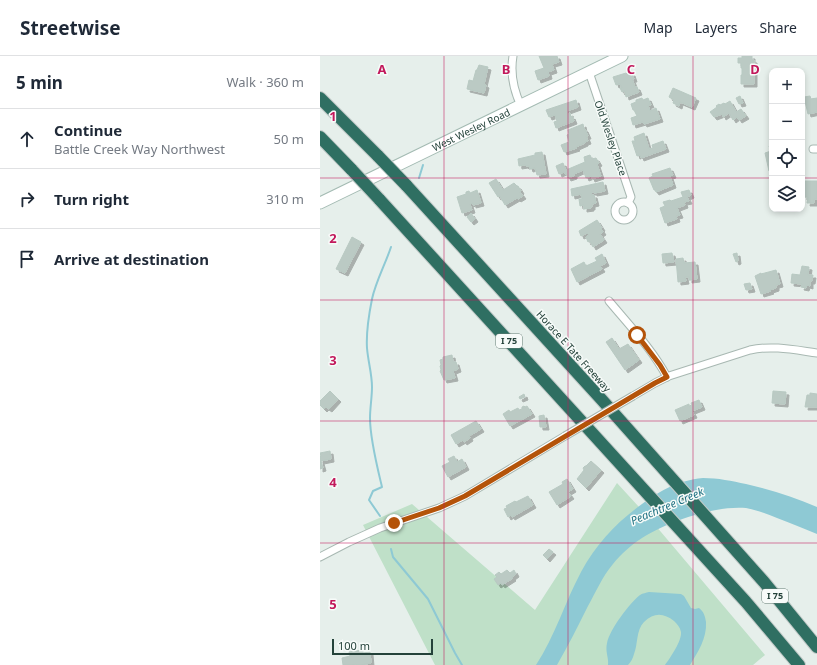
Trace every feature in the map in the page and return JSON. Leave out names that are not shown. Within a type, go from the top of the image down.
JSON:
[{"type":"highway","name":"Horace E Tate Freeway","points":[[320,98],[406,185],[602,400],[764,582],[817,647]]},
{"type":"highway","name":"I 75","points":[[320,137],[379,199],[638,482],[746,602],[799,665]]},
{"type":"street","points":[[513,56],[512,76],[516,95],[521,106]]},
{"type":"street","name":"West Wesley Road","points":[[320,203],[622,56]]},
{"type":"street","name":"Old Wesley Place","points":[[589,72],[631,197],[628,203]]},
{"type":"street","points":[[609,301],[660,365],[667,377]]},
{"type":"street","points":[[320,557],[348,542],[374,531],[439,508],[465,496],[667,377],[759,348],[817,353]]},
{"type":"green space","points":[[617,483],[650,519],[765,655],[753,665],[435,665],[363,525],[412,504],[535,610]]},
{"type":"water","name":"Peachtree Creek","points":[[703,478],[725,480],[755,486],[817,507],[817,534],[766,514],[746,508],[721,509],[707,512],[678,521],[652,532],[626,550],[609,569],[557,665],[536,665],[549,642],[581,572],[593,552],[608,534],[633,511],[657,494],[671,486],[685,481]]},
{"type":"water","points":[[649,592],[681,594],[684,596],[691,608],[699,608],[702,611],[706,622],[706,628],[701,645],[696,655],[690,665],[665,665],[678,645],[681,632],[674,621],[663,615],[655,615],[641,625],[634,655],[628,665],[608,665],[607,643],[612,631],[620,617],[636,599],[641,594]]},
{"type":"building","points":[[539,56],[557,56],[559,62],[552,64],[554,70],[548,72],[549,76],[538,80],[535,71],[544,68]]},
{"type":"building","points":[[742,56],[752,56],[752,60],[754,60],[754,84],[741,84],[742,68],[741,63],[738,63],[738,58],[742,58]]},
{"type":"building","points":[[479,65],[488,67],[484,84],[486,85],[484,93],[467,89],[469,80],[473,81]]},
{"type":"building","points":[[626,73],[632,73],[634,79],[632,79],[639,92],[626,97],[625,91],[622,92],[620,84],[616,85],[613,77]]},
{"type":"building","points":[[673,88],[696,98],[692,107],[680,102],[679,106],[673,103],[674,100],[669,97]]},
{"type":"building","points":[[740,96],[743,103],[739,104],[736,98]]},
{"type":"building","points":[[810,96],[811,99],[817,98],[817,112],[808,114],[805,97]]},
{"type":"building","points":[[642,98],[643,100],[648,98],[651,105],[648,105],[650,111],[656,108],[660,119],[644,124],[643,122],[633,125],[631,118],[637,116],[631,104]]},
{"type":"building","points":[[576,100],[578,107],[567,111],[568,114],[570,113],[574,121],[556,128],[554,122],[557,121],[555,115],[549,117],[546,110]]},
{"type":"building","points":[[730,101],[736,112],[741,109],[746,116],[739,120],[737,117],[733,120],[729,113],[723,117],[722,114],[714,117],[710,112],[719,104],[725,104]]},
{"type":"building","points":[[583,124],[588,136],[586,136],[588,141],[576,147],[577,148],[564,152],[561,145],[569,142],[567,135],[569,134],[568,130]]},
{"type":"building","points":[[644,133],[649,149],[653,148],[652,145],[663,141],[666,149],[641,158],[640,155],[637,156],[632,141],[635,141],[634,137]]},
{"type":"building","points":[[542,152],[546,174],[537,175],[535,168],[530,169],[529,166],[525,165],[519,166],[518,159]]},
{"type":"building","points":[[769,152],[769,171],[765,153]]},
{"type":"building","points":[[590,155],[592,159],[596,158],[599,163],[597,164],[601,176],[592,179],[591,176],[586,178],[583,170],[568,178],[564,172],[559,174],[556,166],[563,163],[566,170],[585,162],[584,157]]},
{"type":"building","points":[[670,168],[673,175],[670,176],[673,185],[656,192],[649,178],[653,176],[652,174]]},
{"type":"building","points":[[496,179],[503,190],[514,183],[518,186],[523,196],[505,205],[500,196],[498,197],[489,183]]},
{"type":"building","points":[[805,181],[817,181],[817,199],[814,199],[814,203],[807,203],[808,197],[805,197]]},
{"type":"building","points":[[603,182],[605,191],[594,193],[591,192],[592,195],[594,195],[596,203],[592,204],[592,207],[590,207],[591,208],[584,209],[584,205],[580,206],[579,199],[582,199],[581,194],[572,196],[571,189]]},
{"type":"building","points":[[477,190],[481,203],[473,205],[473,203],[470,204],[472,210],[462,213],[457,197],[466,194],[466,192],[469,191],[470,193]]},
{"type":"building","points":[[689,190],[691,195],[687,197],[689,201],[684,202],[685,205],[677,208],[680,215],[676,216],[677,219],[665,223],[660,208],[665,206],[663,202],[683,197],[681,192]]},
{"type":"building","points":[[471,213],[475,219],[471,222],[467,217]]},
{"type":"building","points":[[597,220],[602,228],[601,229],[603,232],[600,234],[604,240],[593,247],[590,241],[588,242],[586,237],[589,235],[587,233],[581,236],[579,231]]},
{"type":"building","points":[[352,237],[361,242],[345,273],[336,269]]},
{"type":"building","points":[[672,253],[674,262],[663,263],[662,254]]},
{"type":"building","points":[[737,253],[738,261],[736,262],[733,254]]},
{"type":"building","points":[[602,254],[606,263],[600,266],[602,269],[577,282],[571,269],[584,262],[586,266],[597,261],[595,258]]},
{"type":"building","points":[[683,258],[684,263],[695,262],[697,279],[689,280],[689,277],[685,277],[686,281],[678,282],[676,259]]},
{"type":"building","points":[[802,266],[809,267],[808,275],[813,275],[812,281],[810,281],[810,286],[807,285],[806,288],[801,287],[802,284],[791,283],[792,274],[800,275]]},
{"type":"building","points":[[776,270],[780,284],[776,285],[776,288],[770,290],[771,291],[761,294],[755,276],[761,273]]},
{"type":"building","points":[[750,283],[752,289],[746,290],[744,284]]},
{"type":"building","points":[[612,338],[619,349],[628,344],[639,360],[625,370],[606,342]]},
{"type":"building","points":[[452,355],[453,362],[456,362],[458,369],[453,371],[455,378],[444,380],[440,371],[440,360],[443,359],[443,357]]},
{"type":"building","points":[[330,391],[338,399],[329,409],[326,407],[324,409],[320,405],[320,401]]},
{"type":"building","points":[[773,391],[786,392],[785,404],[772,403]]},
{"type":"building","points":[[810,393],[817,394],[817,407],[805,407],[807,395],[810,395]]},
{"type":"building","points":[[524,394],[525,397],[520,399],[519,397]]},
{"type":"building","points":[[699,400],[702,407],[692,411],[694,415],[680,421],[675,410],[689,404],[689,406],[692,405],[691,403]]},
{"type":"building","points":[[524,406],[527,406],[532,414],[510,426],[503,414],[509,410],[510,412],[518,408],[519,410],[522,409]]},
{"type":"building","points":[[544,415],[546,427],[540,427],[539,416]]},
{"type":"building","points":[[476,421],[481,429],[469,436],[470,438],[464,442],[463,440],[456,444],[451,435]]},
{"type":"building","points":[[330,451],[331,459],[321,461],[323,468],[320,469],[320,453]]},
{"type":"building","points":[[454,456],[457,462],[462,459],[466,467],[448,477],[442,466],[450,462],[448,459]]},
{"type":"building","points":[[591,461],[601,470],[586,488],[577,479],[584,470],[583,468]]},
{"type":"building","points":[[567,479],[573,489],[568,492],[571,496],[557,505],[549,492],[563,484],[562,482]]},
{"type":"building","points":[[528,496],[533,505],[512,517],[511,515],[508,517],[504,509],[507,508],[506,506]]},
{"type":"building","points":[[549,549],[553,552],[547,559],[543,555]]},
{"type":"building","points":[[507,570],[510,573],[514,570],[516,574],[512,577],[513,578],[502,585],[501,583],[498,585],[494,579],[497,577],[495,575],[499,572],[501,574]]},
{"type":"building","points":[[363,650],[363,653],[370,652],[371,663],[361,665],[343,665],[342,658],[350,656],[349,652]]},
{"type":"waterway","points":[[419,178],[423,165]]},
{"type":"waterway","points":[[380,516],[369,500],[373,491],[382,487],[370,426],[372,382],[367,348],[367,336],[372,299],[378,279],[391,247]]},
{"type":"waterway","points":[[391,549],[393,557],[428,599],[462,665]]},
{"type":"route","points":[[394,523],[439,508],[465,496],[667,377],[660,365],[637,335]]}]
